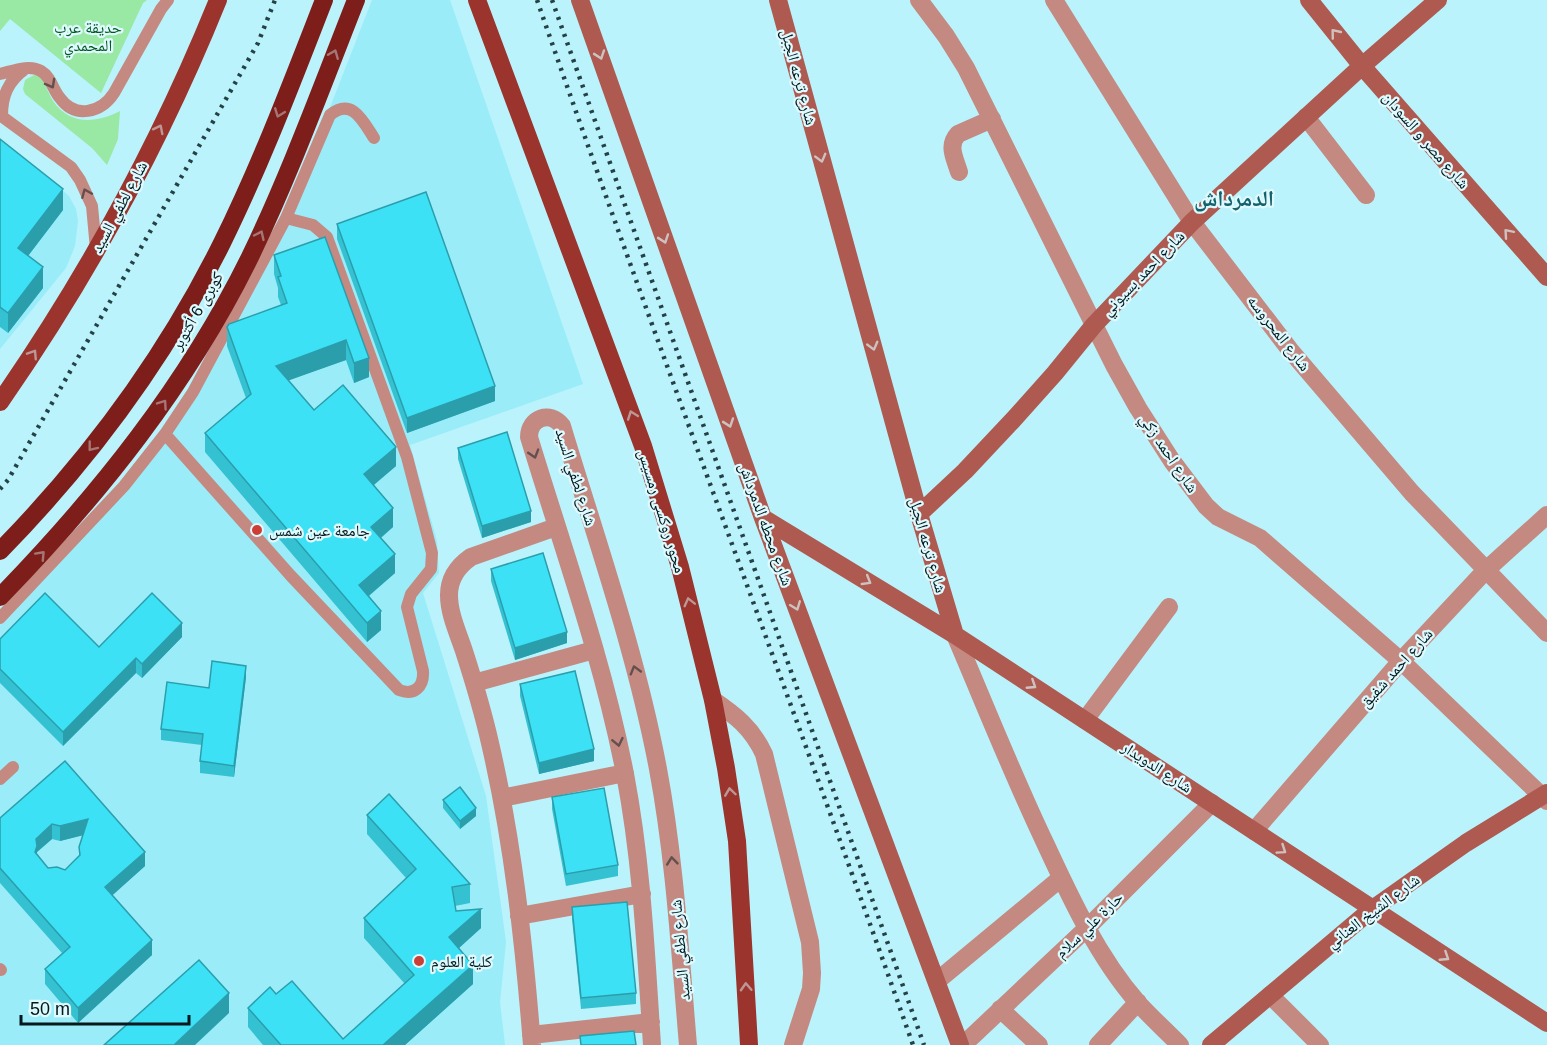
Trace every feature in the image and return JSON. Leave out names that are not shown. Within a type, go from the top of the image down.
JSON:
[{"type":"highway","name":"كوبرى 6 أكتوبر","points":[[0,551],[46,501],[112,420],[148,369],[197,290],[222,244],[265,149],[324,0]]},
{"type":"highway","name":"كوبرى 6 أكتوبر","points":[[0,597],[70,523],[104,483],[162,405],[197,352],[249,259],[272,210],[356,0]]},
{"type":"main road","name":"شارع لطفي السيد","points":[[0,402],[59,313],[96,250],[177,95],[218,0]]},
{"type":"main road","name":"محور روكسى رمسيس","points":[[477,0],[643,446],[680,567],[713,700],[737,841],[749,1045]]},
{"type":"main road","name":"شارع محطه الدمرداش","points":[[580,0],[763,518],[962,1045]]},
{"type":"main road","name":"شارع ترعه الجبل","points":[[778,0],[919,514],[955,635]]},
{"type":"main road","name":"شارع مصر و السودان","points":[[1309,0],[1362,66],[1547,277]]},
{"type":"main road","name":"شارع احمد بسيوني","points":[[919,514],[965,471],[1013,420],[1094,325],[1192,222],[1362,66],[1438,0]]},
{"type":"main road","name":"شارع الدويدار","points":[[763,518],[955,635],[1547,1023]]},
{"type":"main road","name":"شارع الشيخ العناني","points":[[1210,1045],[1371,909],[1466,843],[1545,796]]},
{"type":"street","name":"شارع احمد زكي","points":[[919,0],[946,36],[992,119],[1094,325],[1138,408],[1172,461],[1206,506],[1218,518],[1260,538],[1401,661],[1545,796]]},
{"type":"street","name":"شارع المحروسه","points":[[1054,0],[1192,222],[1298,359],[1412,493],[1547,633]]},
{"type":"street","points":[[1306,117],[1366,195]]},
{"type":"street","points":[[959,172],[952,150],[954,138],[992,119]]},
{"type":"street","name":"شارع لطفي السيد","points":[[652,1045],[642,894],[625,773],[594,650],[529,437],[534,422],[544,417],[554,419],[562,426],[649,725],[670,848],[688,1045]]},
{"type":"street","name":"شارع احمد شفيق","points":[[1254,831],[1401,661],[1485,571],[1547,515]]},
{"type":"street","points":[[556,527],[471,557],[459,566],[452,578],[448,593],[450,607],[490,741],[502,798],[512,856],[532,1040],[651,1022]]},
{"type":"street","points":[[1085,720],[1169,608]]},
{"type":"street","name":"شارع ترعه الجبل","points":[[955,635],[1019,789],[1087,928],[1138,1002],[1180,1045]]},
{"type":"street","points":[[474,683],[594,650]]},
{"type":"street","points":[[713,700],[750,729],[764,754],[810,942],[813,973],[811,989],[793,1045]]},
{"type":"street","points":[[502,798],[625,773]]},
{"type":"street","name":"حارة علي سلام","points":[[962,1045],[1087,928],[1212,803]]},
{"type":"street","points":[[937,981],[1061,878]]},
{"type":"street","points":[[519,916],[642,894]]},
{"type":"street","points":[[1270,995],[1320,1045]]},
{"type":"street","points":[[1098,1045],[1138,1002]]},
{"type":"street","points":[[1000,1010],[1039,1045]]},
{"type":"lane","points":[[0,74],[26,68],[40,70],[46,75],[57,96],[70,108],[80,111],[96,110],[109,101],[168,0]]},
{"type":"lane","points":[[26,68],[9,84],[1,116],[71,167],[92,206],[96,250]]},
{"type":"lane","points":[[0,618],[104,509],[165,434],[193,392],[286,218],[330,116],[341,109],[352,110],[357,113],[374,138]]},
{"type":"lane","points":[[165,434],[291,576],[399,690],[406,693],[420,686],[423,671],[407,607],[411,594],[428,574],[433,560],[413,478],[327,237],[313,225],[286,218]]},
{"type":"lane","points":[[0,779],[13,767]]},
{"type":"shaded area","name":"جامعة عين شمس","points":[[372,0],[450,0],[583,384],[410,445],[437,541],[439,573],[423,593],[486,796],[506,942],[500,1002],[505,1045],[0,1045],[0,611],[91,519],[173,414],[220,336],[295,197]]},
{"type":"shaded area","points":[[0,149],[59,187],[69,196],[76,209],[78,221],[75,246],[66,268],[0,349]]},
{"type":"green space","name":"حديقة عرب المحمدي","points":[[0,0],[147,0],[143,3],[101,93],[10,19],[0,31]]},
{"type":"green space","points":[[34,75],[39,76],[53,101],[67,115],[93,120],[120,111],[118,139],[107,165],[92,148],[25,94],[23,89],[25,80]]},
{"type":"building","points":[[0,139],[63,189],[18,248],[43,267],[8,313],[0,307]]},
{"type":"building","points":[[426,192],[495,386],[407,418],[337,224]]},
{"type":"building","points":[[325,237],[369,358],[354,363],[346,340],[276,366],[314,410],[343,385],[396,447],[364,474],[393,508],[371,527],[395,554],[359,585],[381,611],[367,623],[205,433],[251,394],[227,327],[229,324],[287,303],[278,277],[281,276],[274,255]]},
{"type":"building","points":[[507,432],[531,511],[482,526],[458,448]]},
{"type":"building","points":[[543,553],[567,632],[515,648],[491,569]]},
{"type":"building","points":[[45,593],[99,647],[152,593],[182,623],[142,664],[136,658],[63,732],[0,669],[0,639]]},
{"type":"building","points":[[212,661],[246,666],[234,766],[200,761],[203,734],[161,729],[167,682],[209,688]]},
{"type":"building","points":[[575,671],[594,749],[539,763],[520,684]]},
{"type":"building","points":[[65,761],[145,852],[105,887],[152,940],[78,1008],[45,969],[70,947],[0,868],[0,818]],"holes":[[[88,819],[79,847],[80,855],[65,870],[57,867],[48,868],[35,852],[36,839],[52,824],[60,826]]]},
{"type":"building","points":[[460,787],[476,808],[460,821],[443,800]]},
{"type":"building","points":[[604,788],[618,865],[566,874],[552,797]]},
{"type":"building","points":[[389,794],[470,884],[452,887],[456,911],[481,909],[449,937],[473,965],[383,1045],[281,1045],[248,1008],[270,987],[276,994],[292,981],[343,1039],[414,975],[364,918],[416,869],[367,815]]},
{"type":"building","points":[[627,902],[636,993],[581,998],[572,907]]},
{"type":"building","points":[[199,960],[229,993],[174,1045],[104,1045]]},
{"type":"building","points":[[634,1031],[636,1045],[581,1045],[580,1036]]},
{"type":"railway","points":[[0,489],[8,480],[258,43],[275,0]]},
{"type":"railway","points":[[537,0],[913,1045]]},
{"type":"railway","points":[[552,0],[924,1045]]},
{"type":"place","name":"جامعة عين شمس","points":[[257,530]]},
{"type":"place","name":"كلية العلوم","points":[[419,961]]},
{"type":"district","name":"الدمرداش","points":[[1234,198]]}]
